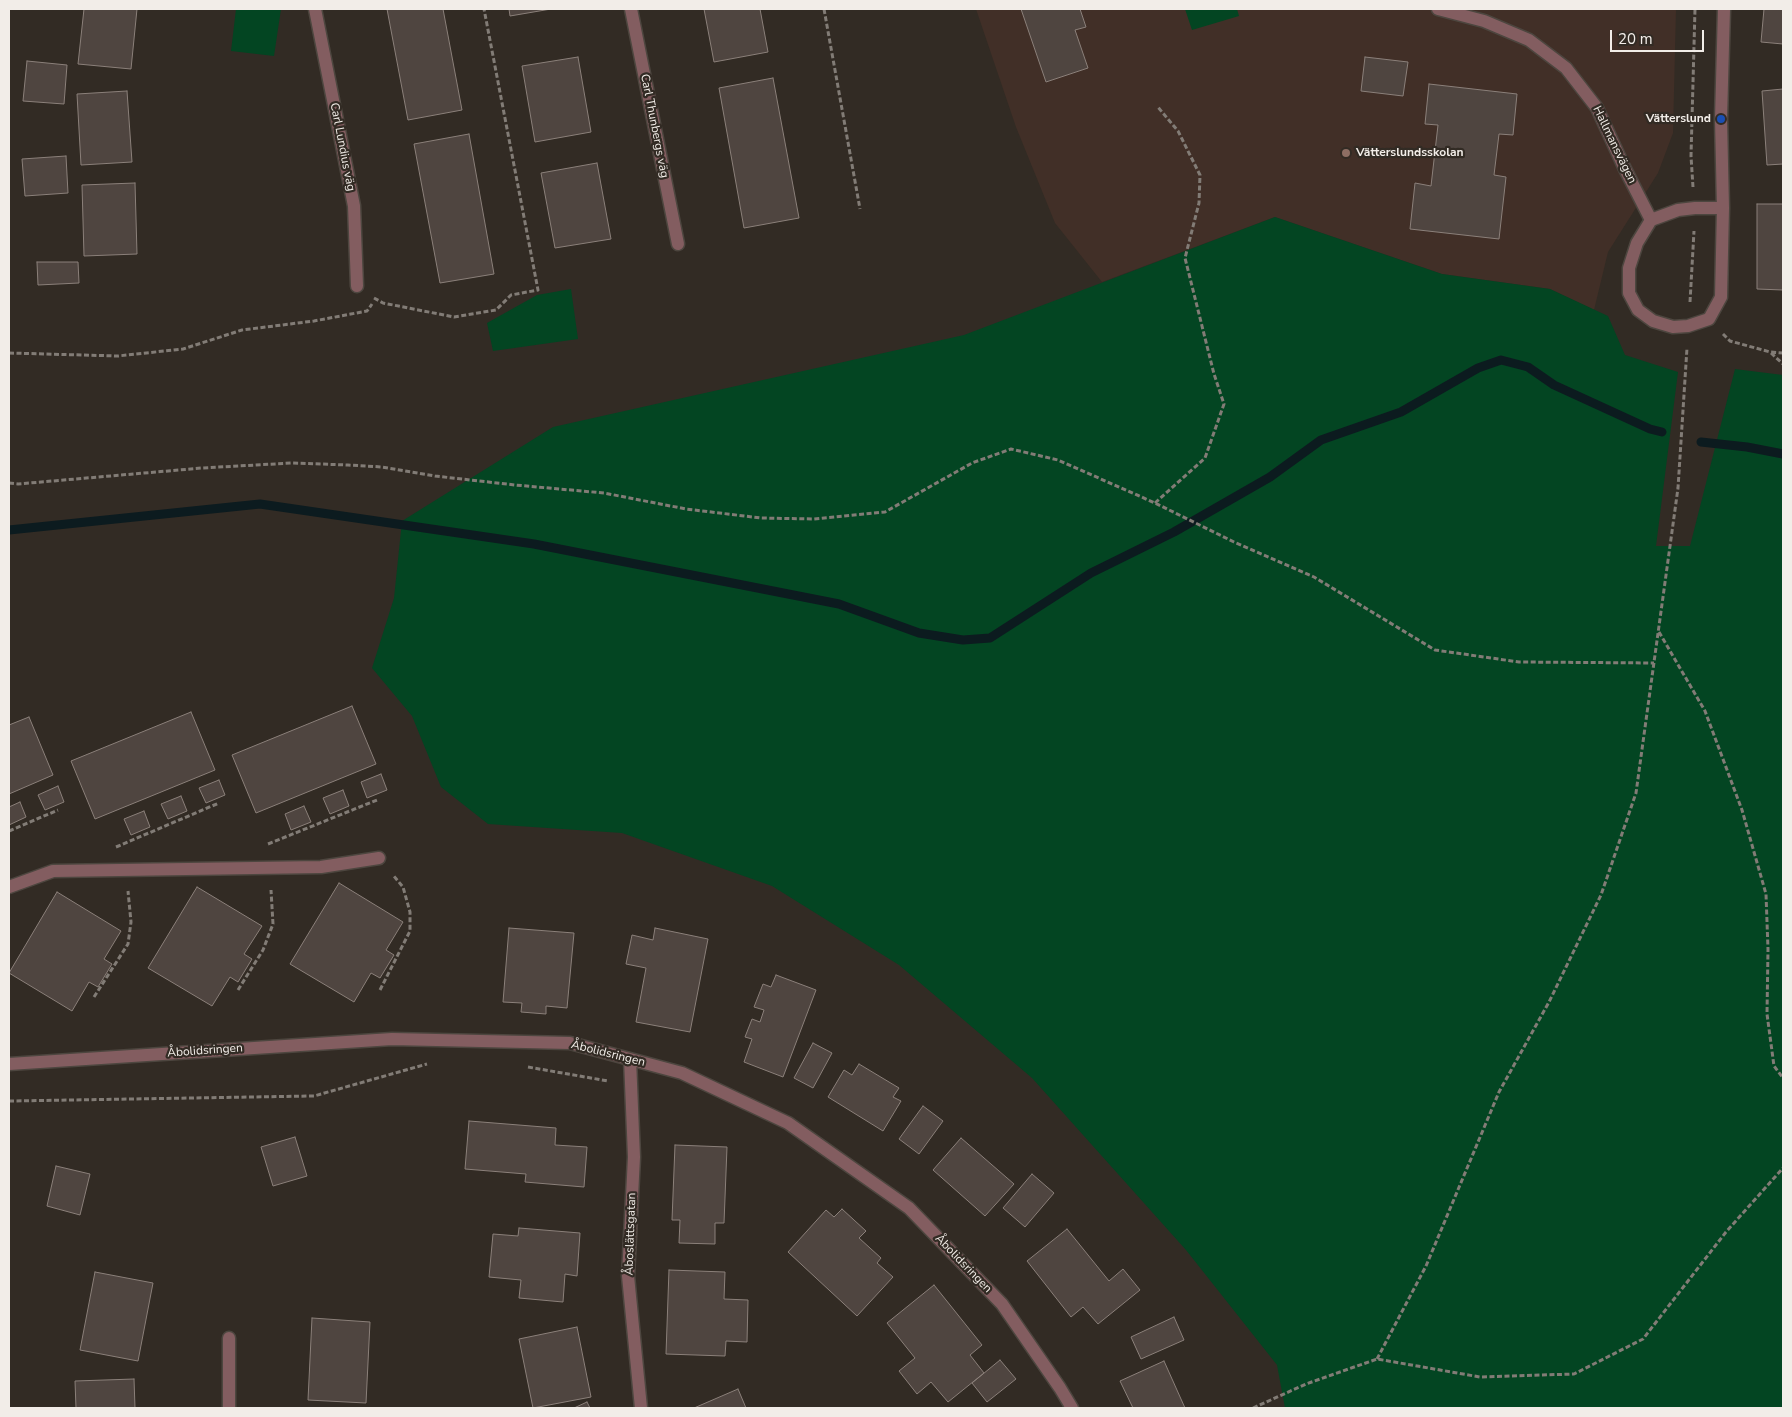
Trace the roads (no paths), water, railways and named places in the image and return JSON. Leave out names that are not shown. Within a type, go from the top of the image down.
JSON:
[{"type":"street","name":"Carl Lundius väg","points":[[315,9],[354,206],[357,286]]},
{"type":"street","name":"Carl Thunbergs väg","points":[[631,9],[678,244]]},
{"type":"street","name":"Hallmansvägen","points":[[1438,9],[1484,21],[1529,40],[1566,68],[1597,108],[1651,220]]},
{"type":"street","points":[[1723,208],[1678,210],[1651,220],[1637,243],[1629,268],[1629,293],[1638,310],[1653,321],[1673,327],[1688,326],[1709,319],[1721,298],[1723,208],[1721,119],[1724,9]]},
{"type":"street","points":[[9,887],[53,871],[321,867],[379,858]]},
{"type":"street","name":"Åbolidsringen","points":[[9,1064],[392,1039],[570,1043],[682,1073],[788,1122],[909,1208],[1002,1304],[1072,1408]]},
{"type":"street","name":"Åboslättsgatan","points":[[630,1059],[634,1158],[628,1276],[641,1408]]},
{"type":"street","points":[[228,1338],[229,1408]]},
{"type":"waterway","points":[[9,530],[260,504],[534,544],[839,604],[919,633],[963,640],[990,638],[1091,573],[1174,532],[1270,477],[1321,440],[1401,412],[1478,368],[1501,360],[1528,367],[1554,385],[1650,429],[1662,432]]},
{"type":"waterway","points":[[1701,442],[1747,447],[1783,454]]},
{"type":"place","name":"Vätterslund","points":[[1721,119]]},
{"type":"place","name":"Vätterslundsskolan","points":[[1346,153]]}]
